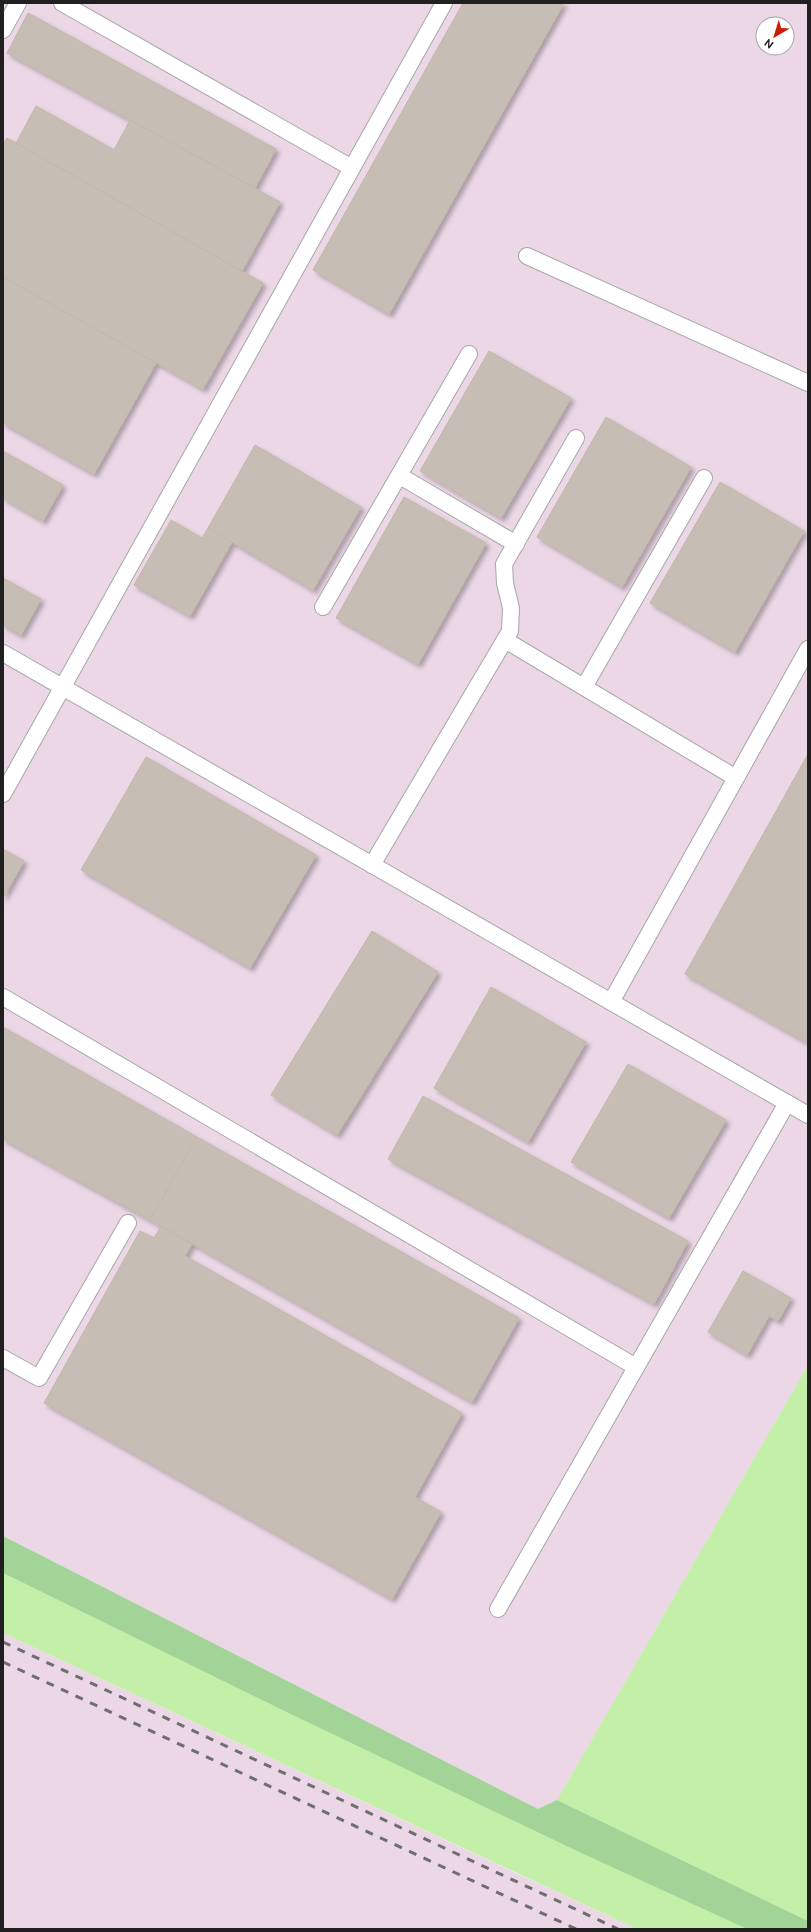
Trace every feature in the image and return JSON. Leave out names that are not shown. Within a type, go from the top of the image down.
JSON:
[{"type":"lane","points":[[3,30],[18,3]]},
{"type":"lane","points":[[62,3],[352,168]]},
{"type":"lane","points":[[3,794],[444,3]]},
{"type":"lane","points":[[527,256],[808,383]]},
{"type":"lane","points":[[324,607],[469,354]]},
{"type":"lane","points":[[372,865],[510,631],[511,608],[505,583],[504,564],[576,438]]},
{"type":"lane","points":[[400,476],[516,544]]},
{"type":"lane","points":[[584,687],[704,478]]},
{"type":"lane","points":[[505,640],[736,778]]},
{"type":"lane","points":[[611,1002],[808,649]]},
{"type":"lane","points":[[3,653],[808,1115]]},
{"type":"lane","points":[[3,996],[636,1367]]},
{"type":"lane","points":[[498,1609],[787,1103]]},
{"type":"lane","points":[[3,1358],[39,1378],[128,1223]]},
{"type":"shaded area","points":[[3,3],[808,3],[808,1365],[557,1800],[538,1810],[3,1536]]},
{"type":"shaded area","points":[[3,1633],[507,1869],[637,1929],[3,1929]]},
{"type":"green space","points":[[808,1365],[808,1921],[557,1800]]},
{"type":"green space","points":[[3,1536],[538,1809],[557,1800],[808,1921],[808,1929],[747,1929],[575,1850],[299,1718],[3,1573]]},
{"type":"green space","points":[[3,1573],[188,1664],[560,1842],[747,1929],[637,1929],[3,1633]]},
{"type":"building","points":[[463,3],[564,3],[389,314],[313,270]]},
{"type":"building","points":[[28,13],[276,149],[255,188],[7,53]]},
{"type":"building","points":[[36,106],[114,150],[130,120],[280,202],[242,271],[16,143]]},
{"type":"building","points":[[7,138],[263,283],[203,389],[3,277],[3,145]]},
{"type":"building","points":[[3,277],[156,363],[94,474],[3,423]]},
{"type":"building","points":[[489,351],[571,398],[501,518],[420,471]]},
{"type":"building","points":[[606,417],[691,467],[622,587],[537,537]]},
{"type":"building","points":[[255,445],[361,507],[313,590],[208,528]]},
{"type":"building","points":[[3,451],[63,485],[43,521],[3,498]]},
{"type":"building","points":[[720,482],[804,531],[735,652],[650,603]]},
{"type":"building","points":[[404,497],[486,543],[418,664],[336,618]]},
{"type":"building","points":[[171,520],[202,538],[208,528],[232,542],[190,616],[134,585]]},
{"type":"building","points":[[3,578],[41,599],[21,635],[3,625]]},
{"type":"building","points":[[808,754],[808,1043],[685,974]]},
{"type":"building","points":[[146,757],[316,855],[250,968],[81,870]]},
{"type":"building","points":[[3,849],[24,861],[3,898]]},
{"type":"building","points":[[372,931],[438,972],[337,1135],[271,1095]]},
{"type":"building","points":[[491,987],[586,1042],[528,1142],[434,1088]]},
{"type":"building","points":[[3,1027],[197,1137],[150,1220],[3,1139]]},
{"type":"building","points":[[628,1064],[726,1120],[669,1218],[571,1162]]},
{"type":"building","points":[[423,1096],[688,1241],[654,1304],[388,1159]]},
{"type":"building","points":[[197,1137],[519,1318],[472,1402],[150,1220]]},
{"type":"building","points":[[161,1226],[192,1244],[185,1256],[462,1413],[415,1497],[441,1512],[392,1599],[44,1403],[140,1231],[154,1238]]},
{"type":"building","points":[[743,1271],[791,1298],[778,1321],[769,1316],[747,1355],[708,1332]]},
{"type":"railway","points":[[3,1642],[618,1929]]},
{"type":"railway","points":[[3,1662],[576,1929]]}]
